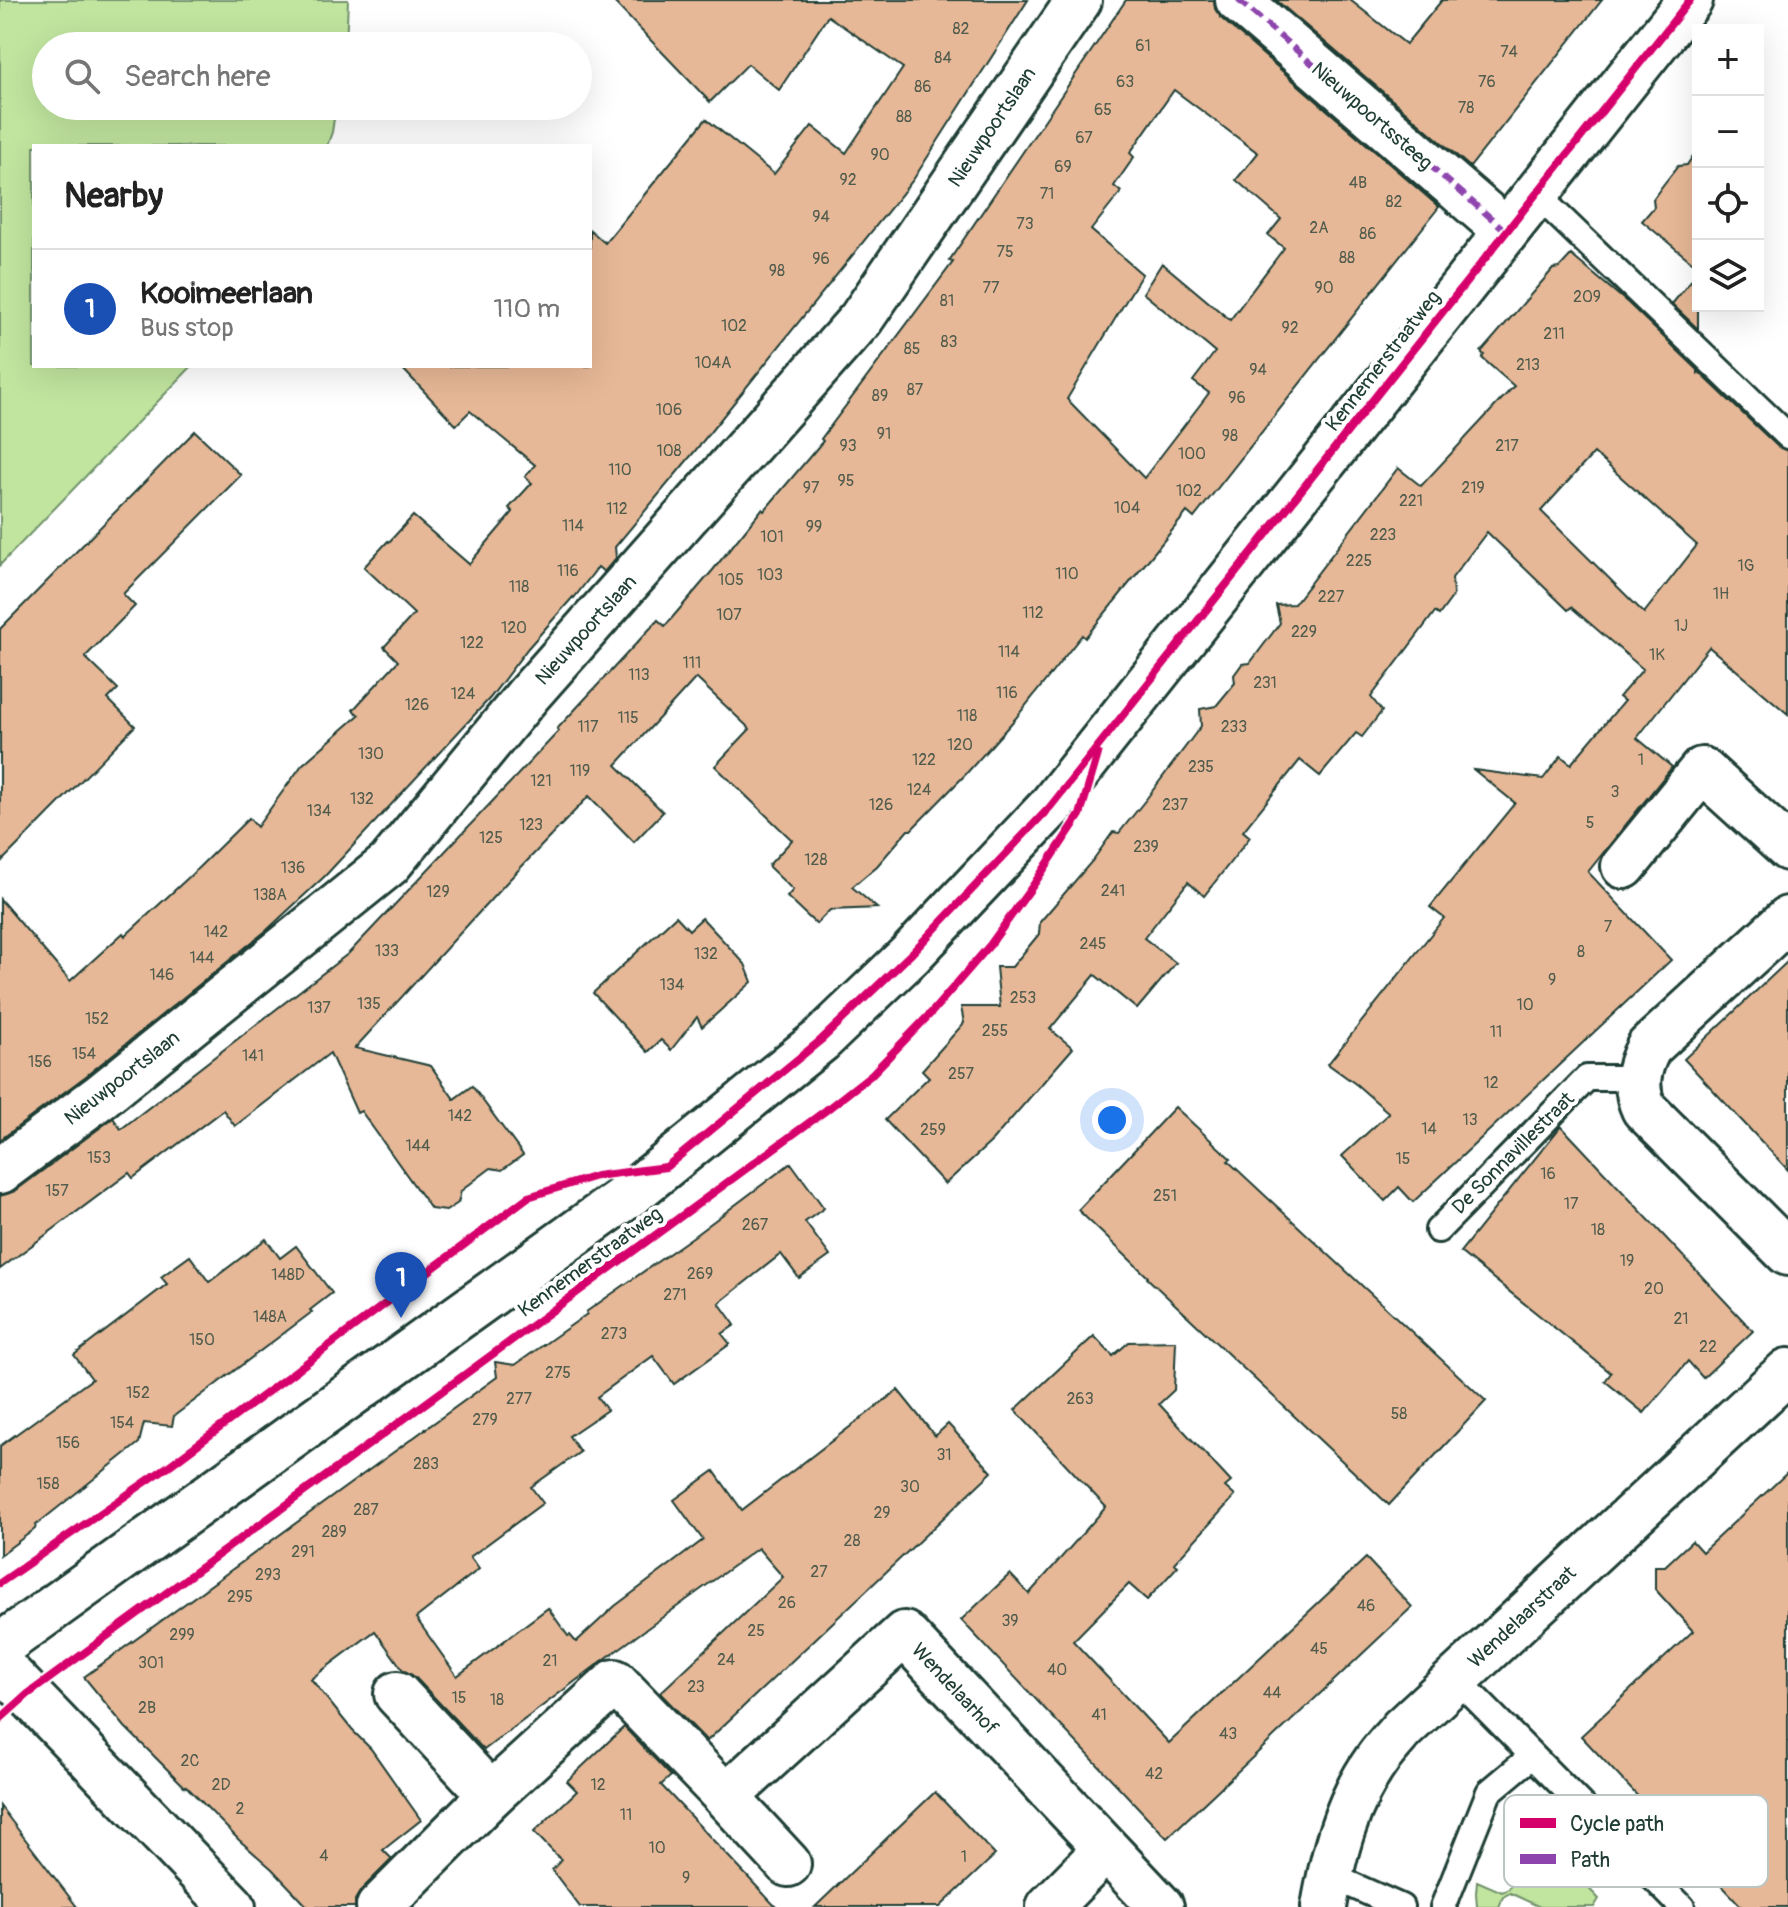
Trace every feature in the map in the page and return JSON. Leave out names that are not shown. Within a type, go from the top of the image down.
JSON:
[{"type":"street","name":"Nieuwpoortslaan","points":[[0,1171],[101,1096],[389,864],[528,695],[861,319],[1079,0]]},
{"type":"street","name":"Nieuwpoortssteeg","points":[[1238,0],[1506,231]]},
{"type":"street","name":"Kennemerstraatweg","points":[[0,1646],[637,1189],[821,1040],[912,953],[1050,807],[1690,0]]},
{"type":"street","points":[[1624,866],[1702,770],[1788,848]]},
{"type":"street","points":[[1788,919],[1649,1047],[1641,1062],[1638,1078],[1639,1098],[1644,1109],[1788,1253]]},
{"type":"street","name":"Wendelaarstraat","points":[[1326,1891],[1346,1816],[1378,1758],[1402,1729],[1788,1371]]},
{"type":"street","name":"Wendelaarhof","points":[[726,1797],[904,1634],[1161,1907]]},
{"type":"street","points":[[0,1665],[233,1907]]},
{"type":"street","points":[[379,1907],[491,1795],[615,1682],[788,1864]]},
{"type":"street","points":[[397,1694],[491,1795]]},
{"type":"street","points":[[1049,1907],[1105,1850]]},
{"type":"lane","points":[[1537,195],[1788,436]]},
{"type":"lane","name":"De Sonnavillestraat","points":[[1438,1230],[1587,1078],[1638,1078]]},
{"type":"lane","points":[[1456,1678],[1571,1795]]},
{"type":"lane","points":[[1443,1907],[1489,1792],[1532,1756]]},
{"type":"lane","points":[[1662,1887],[1682,1907]]},
{"type":"lane","points":[[1326,1891],[1401,1907]]},
{"type":"green space","points":[[0,0],[348,0],[347,32],[32,32],[32,120],[334,120],[328,144],[32,144],[32,368],[190,368],[0,565]]},
{"type":"green space","points":[[1477,1881],[1502,1892],[1509,1889],[1588,1887],[1599,1899],[1594,1907],[1540,1907],[1510,1893],[1503,1897],[1499,1907],[1477,1907]]},
{"type":"building","points":[[612,0],[1028,0],[913,180],[615,547],[616,558],[604,572],[598,567],[528,648],[490,698],[325,876],[267,930],[86,1076],[0,1140],[0,899],[70,981],[123,933],[125,936],[249,818],[257,827],[302,765],[359,715],[353,710],[398,661],[384,647],[414,614],[364,567],[388,541],[413,516],[469,564],[513,512],[509,508],[532,483],[525,477],[535,465],[470,411],[456,425],[402,368],[592,368],[592,232],[605,243],[706,119],[774,174],[812,126],[846,153],[903,68],[828,16],[779,90],[748,64],[710,102]]},
{"type":"building","points":[[1126,0],[1214,0],[1215,9],[1222,19],[1439,207],[1194,518],[1187,512],[1085,638],[1082,635],[1015,719],[965,775],[908,830],[877,866],[852,887],[877,908],[830,910],[816,924],[787,897],[793,890],[768,866],[792,840],[715,766],[750,729],[696,678],[616,765],[663,812],[634,842],[589,796],[355,1048],[431,1066],[454,1099],[472,1086],[523,1155],[502,1170],[491,1168],[461,1191],[458,1203],[446,1211],[431,1209],[361,1111],[357,1113],[330,1053],[235,1126],[223,1110],[133,1178],[129,1173],[0,1269],[0,1196],[15,1191],[113,1118],[121,1129],[349,953],[559,731],[557,729],[658,620],[665,626],[823,441],[821,439],[953,262],[949,261]],"holes":[[[1174,90],[1258,153],[1236,180],[1281,219],[1268,235],[1284,248],[1230,320],[1162,263],[1143,293],[1215,352],[1193,381],[1209,393],[1144,478],[1067,399],[1142,274],[1091,230],[1121,192],[1114,186],[1134,157],[1130,153]]]},
{"type":"building","points":[[1276,0],[1350,0],[1406,44],[1442,0],[1602,0],[1470,167]]},
{"type":"building","points":[[1692,158],[1692,262],[1642,221],[1654,207],[1653,199],[1678,166],[1687,165]]},
{"type":"building","points":[[1571,255],[1628,303],[1778,447],[1788,451],[1788,714],[1709,647],[1637,738],[1672,767],[1588,872],[1671,960],[1413,1202],[1399,1187],[1385,1201],[1342,1156],[1389,1113],[1328,1064],[1444,918],[1430,907],[1515,803],[1474,770],[1543,779],[1561,756],[1571,764],[1624,701],[1619,697],[1643,669],[1571,607],[1568,610],[1487,532],[1452,578],[1453,596],[1439,615],[1435,612],[1371,697],[1382,711],[1362,737],[1356,733],[1320,776],[1300,760],[1243,831],[1250,837],[1204,896],[1188,882],[1144,938],[1176,963],[1137,1009],[1095,975],[1050,1029],[1073,1048],[992,1141],[945,1184],[885,1120],[929,1077],[922,1070],[964,1023],[961,1007],[1000,1007],[996,967],[1012,967],[1039,934],[1040,922],[1113,832],[1119,833],[1147,798],[1201,726],[1200,709],[1216,706],[1235,683],[1234,675],[1242,664],[1250,663],[1280,623],[1276,605],[1294,604],[1398,468],[1421,486],[1514,386],[1482,358],[1484,355],[1481,352],[1553,269],[1559,268]],"holes":[[[1594,453],[1697,545],[1644,613],[1541,511]]]},
{"type":"building","points":[[1692,279],[1692,312],[1698,312],[1698,329],[1672,304]]},
{"type":"building","points":[[195,431],[241,475],[123,594],[135,606],[85,657],[118,689],[108,699],[135,726],[0,863],[0,629]]},
{"type":"building","points":[[676,916],[689,930],[702,918],[745,964],[752,982],[702,1027],[697,1017],[671,1050],[661,1040],[648,1052],[593,993]]},
{"type":"building","points":[[1788,961],[1788,1170],[1684,1059]]},
{"type":"building","points":[[1175,1107],[1231,1159],[1228,1161],[1486,1401],[1389,1505],[1078,1210]]},
{"type":"building","points":[[1561,1126],[1753,1331],[1703,1378],[1688,1361],[1644,1413],[1605,1381],[1611,1373],[1460,1252]]},
{"type":"building","points":[[791,1163],[824,1208],[805,1222],[830,1256],[799,1278],[781,1254],[719,1303],[735,1325],[722,1334],[730,1344],[674,1384],[653,1356],[597,1397],[607,1410],[569,1436],[580,1452],[531,1487],[543,1503],[470,1557],[479,1569],[416,1618],[457,1676],[548,1608],[576,1642],[615,1606],[703,1540],[674,1500],[714,1471],[742,1510],[898,1390],[935,1436],[948,1424],[992,1472],[707,1741],[660,1693],[783,1577],[758,1548],[484,1750],[415,1677],[403,1670],[375,1631],[311,1679],[371,1749],[421,1820],[383,1850],[392,1859],[361,1890],[355,1907],[308,1907],[125,1727],[84,1677],[497,1377],[495,1362],[515,1365]]},
{"type":"building","points":[[266,1239],[280,1258],[296,1246],[332,1293],[310,1310],[312,1312],[174,1416],[172,1426],[144,1423],[139,1443],[0,1555],[0,1446],[92,1379],[74,1355],[167,1284],[161,1277],[190,1256],[209,1282]]},
{"type":"building","points":[[1094,1336],[1113,1356],[1129,1342],[1176,1341],[1174,1390],[1159,1404],[1231,1482],[1225,1487],[1235,1496],[1174,1563],[1178,1566],[1147,1600],[1129,1584],[1073,1641],[1169,1743],[1366,1558],[1412,1607],[1167,1838],[961,1620],[1010,1574],[1029,1594],[1106,1507],[1015,1410]]},
{"type":"building","points":[[1788,1472],[1788,1907],[1742,1907],[1723,1887],[1768,1887],[1768,1795],[1637,1795],[1581,1736],[1693,1631],[1655,1589],[1655,1566],[1665,1566],[1692,1541],[1702,1552]]},
{"type":"building","points":[[624,1727],[671,1776],[661,1785],[776,1907],[580,1907],[552,1870],[561,1860],[534,1832],[577,1791],[567,1781]]},
{"type":"building","points":[[935,1792],[995,1855],[940,1907],[815,1907]]},
{"type":"building","points":[[0,1806],[77,1907],[0,1907]]},
{"type":"marked path","points":[[1238,0],[1506,231]]},
{"type":"cycle path","points":[[0,1583],[170,1465],[528,1197],[596,1176],[666,1167],[821,1040],[912,953],[1050,807],[1690,0]]},
{"type":"cycle path","points":[[0,1719],[28,1694],[871,1075],[990,945],[1034,884],[1080,815],[1098,754]]},
{"type":"place","name":"Kooimeerlaan","points":[[401,1318]]}]
